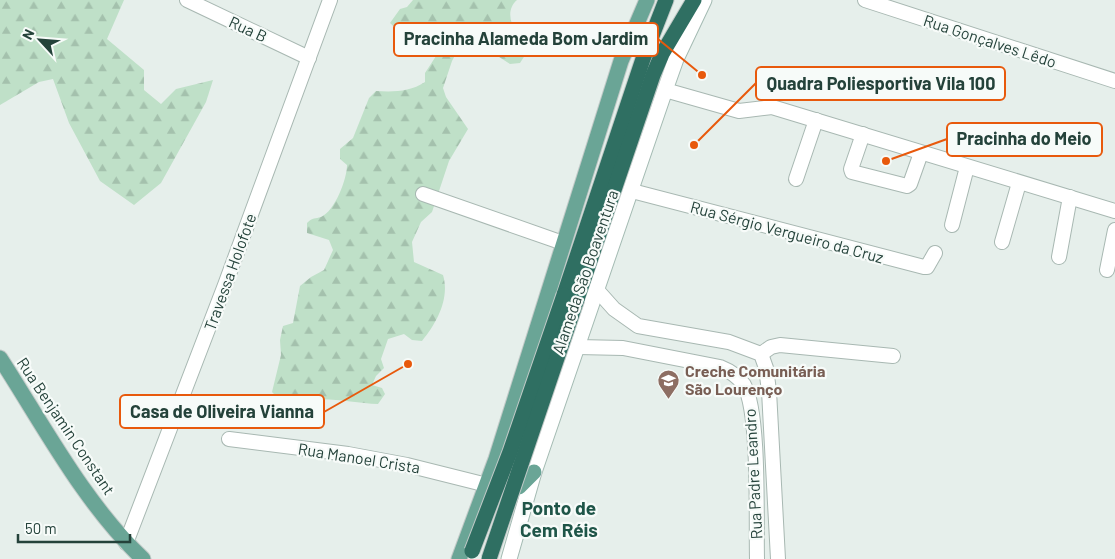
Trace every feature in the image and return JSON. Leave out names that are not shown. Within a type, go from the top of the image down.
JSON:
[{"type":"highway","points":[[489,559],[640,69],[666,0]]},
{"type":"highway","points":[[467,559],[571,297],[653,75],[662,54],[694,0]]},
{"type":"main road","name":"Alameda São Boaventura","points":[[459,559],[496,459],[620,61],[647,0]]},
{"type":"main road","name":"Alameda São Boaventura","points":[[509,559],[534,472],[632,191],[664,90],[676,59],[704,0]]},
{"type":"main road","name":"Rua Benjamin Constant","points":[[0,358],[85,489],[126,543],[144,559]]},
{"type":"main road","points":[[496,459],[496,480],[506,489],[519,487],[534,472]]},
{"type":"street","name":"Rua B","points":[[187,0],[309,58]]},
{"type":"street","name":"Travessa Holofote","points":[[126,543],[225,286],[330,0]]},
{"type":"street","name":"Rua Gonçalves Lêdo","points":[[865,0],[1115,81]]},
{"type":"street","points":[[664,90],[739,111],[772,107],[1019,183],[1114,210]]},
{"type":"street","points":[[796,179],[816,120]]},
{"type":"street","points":[[863,134],[851,169],[852,172],[907,186],[910,184],[921,153]]},
{"type":"street","points":[[952,224],[967,166]]},
{"type":"street","points":[[1002,242],[1019,183]]},
{"type":"street","name":"Rua Sérgio Vergueiro da Cruz","points":[[632,191],[924,268],[927,267],[935,253]]},
{"type":"street","points":[[424,194],[563,244]]},
{"type":"street","points":[[1059,258],[1070,197]]},
{"type":"street","points":[[1107,270],[1115,230]]},
{"type":"street","points":[[597,290],[614,309],[638,326],[729,342],[761,354],[771,347],[780,345],[893,356]]},
{"type":"street","name":"Rua Padre Leandro","points":[[578,347],[622,348],[720,367],[733,373],[744,386],[750,401],[753,430],[756,559]]},
{"type":"street","name":"Rua Padre Leandro","points":[[761,354],[766,368],[769,391],[778,559]]},
{"type":"street","name":"Rua Manoel Crista","points":[[229,439],[348,454],[407,465],[487,485]]},
{"type":"green space","points":[[0,0],[124,0],[107,39],[144,70],[144,90],[161,104],[176,89],[213,80],[206,102],[161,183],[134,205],[100,181],[69,123],[53,79],[39,82],[0,105]]},
{"type":"green space","points":[[413,0],[517,0],[510,12],[512,26],[529,49],[520,63],[510,64],[479,44],[461,44],[452,61],[443,88],[446,97],[468,129],[449,161],[432,212],[421,222],[412,242],[414,262],[443,275],[445,292],[441,310],[433,326],[422,341],[412,340],[404,334],[388,339],[381,359],[384,368],[376,376],[372,385],[382,388],[385,394],[378,404],[322,399],[300,401],[290,405],[282,402],[272,392],[281,355],[280,340],[283,326],[293,323],[300,286],[324,270],[333,250],[329,240],[307,233],[307,223],[326,214],[339,194],[345,178],[347,165],[340,159],[340,149],[353,138],[369,98],[376,91],[407,90],[425,82],[425,73],[438,53],[436,41],[431,35],[420,38],[409,36],[390,23],[400,9],[407,7]]},
{"type":"place","name":"Pracinha Alameda Bom Jardim","points":[[702,75]]},
{"type":"place","name":"Quadra Poliesportiva Vila 100","points":[[694,145]]},
{"type":"place","name":"Pracinha do Meio","points":[[886,161]]},
{"type":"place","name":"Casa de Oliveira Vianna","points":[[408,364]]},
{"type":"place","name":"Creche Comunitária São Lourenço","points":[[669,399]]},
{"type":"district","name":"Ponto de Cem Réis","points":[[559,519]]}]
